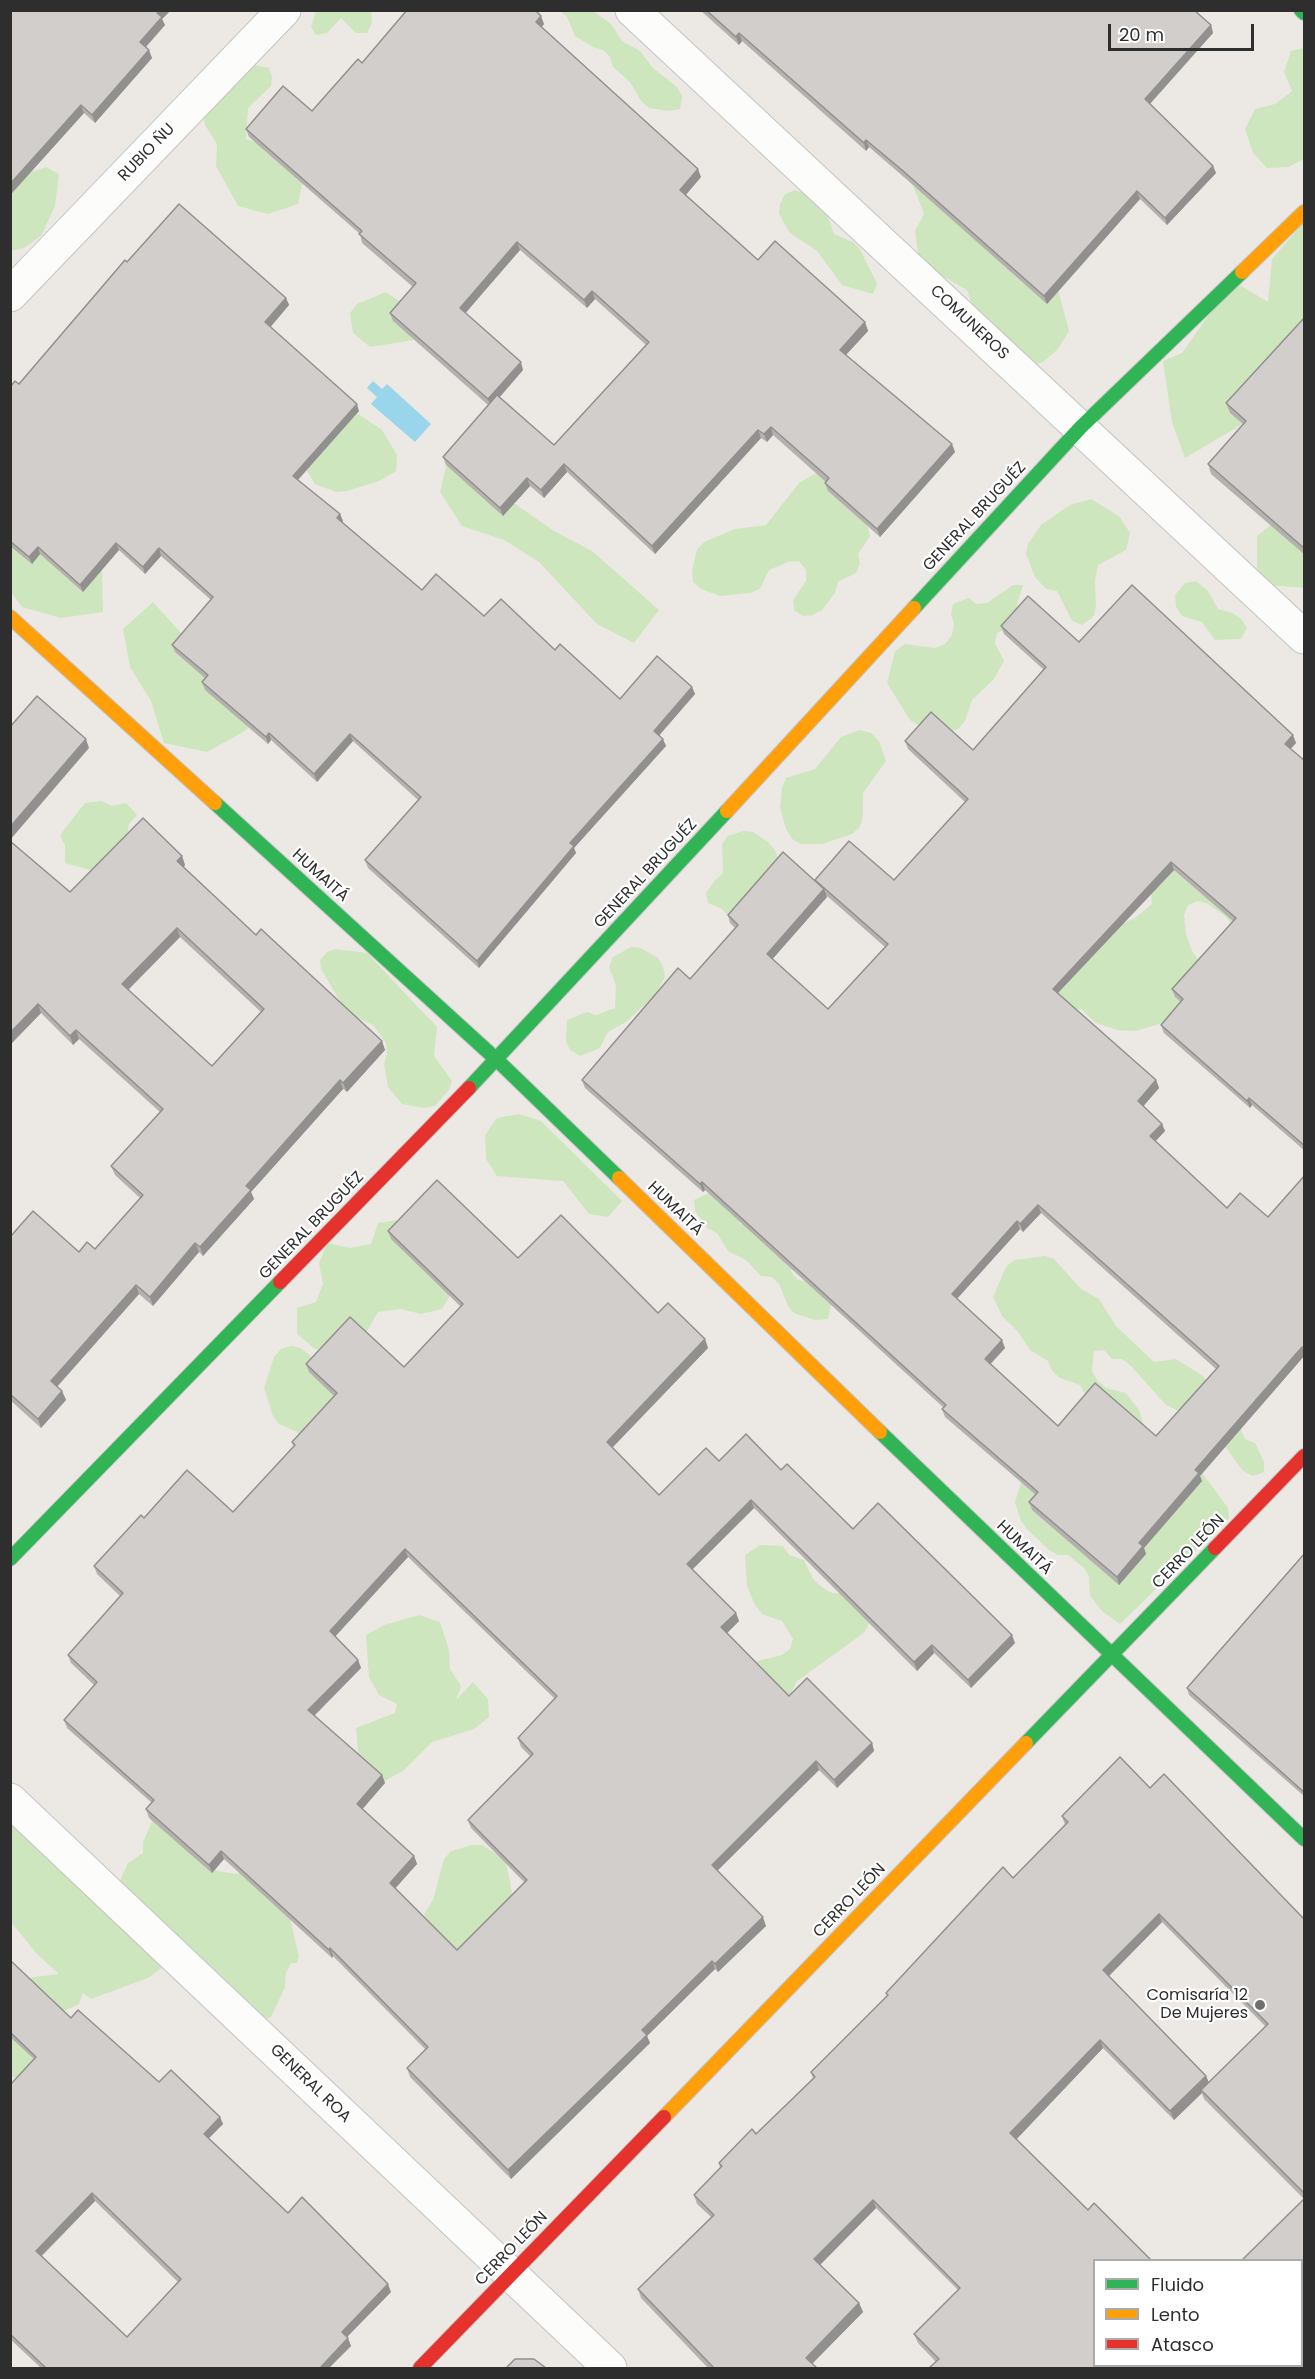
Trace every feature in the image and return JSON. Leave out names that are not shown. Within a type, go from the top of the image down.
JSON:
[{"type":"street","name":"RUBIO ÑU","points":[[10,295],[284,10]]},
{"type":"street","name":"COMUNEROS","points":[[632,10],[1305,637]]},
{"type":"street","points":[[1301,10],[1305,13]]},
{"type":"street","name":"GENERAL BRUGUÉZ","points":[[10,1559],[497,1060],[1081,427],[1305,212]]},
{"type":"street","name":"HUMAITÁ","points":[[10,617],[497,1060],[1111,1656],[1305,1839]]},
{"type":"street","name":"CERRO LEÓN","points":[[420,2368],[1305,1456]]},
{"type":"street","name":"GENERAL ROA","points":[[10,1800],[610,2368]]},
{"type":"green space","points":[[371,10],[372,23],[367,33],[356,33],[341,18],[327,33],[316,35],[311,27],[316,11]]},
{"type":"green space","points":[[560,11],[593,11],[611,24],[622,41],[640,51],[653,68],[677,87],[682,96],[680,109],[669,111],[649,108],[641,101],[630,82],[613,67],[610,57],[603,50],[575,36],[567,17]]},
{"type":"green space","points":[[1304,48],[1304,159],[1288,167],[1267,168],[1253,153],[1245,129],[1255,109],[1275,104],[1292,91],[1284,72],[1291,51]]},
{"type":"green space","points":[[249,64],[269,68],[272,77],[271,86],[248,108],[246,139],[292,154],[302,184],[298,204],[268,214],[238,206],[216,166],[217,144],[205,125],[203,115],[215,98],[226,95]]},
{"type":"green space","points":[[46,167],[59,174],[55,206],[41,236],[24,248],[11,251],[10,179]]},
{"type":"green space","points":[[909,175],[1057,286],[1069,331],[1058,349],[1043,362],[1021,369],[987,349],[967,290],[930,269],[918,253],[915,231],[924,214]]},
{"type":"green space","points":[[795,190],[815,198],[827,214],[834,234],[853,242],[860,249],[877,284],[873,294],[842,285],[817,251],[790,233],[779,214],[780,204],[785,194]]},
{"type":"green space","points":[[1304,222],[1304,328],[1260,388],[1241,425],[1185,458],[1172,422],[1163,361],[1182,353],[1233,281],[1268,302],[1272,259]]},
{"type":"green space","points":[[386,292],[402,303],[420,339],[370,347],[353,333],[350,313],[357,304]]},
{"type":"green space","points":[[357,413],[382,430],[397,455],[396,471],[379,481],[347,491],[336,492],[315,484],[303,465]]},
{"type":"green space","points":[[450,449],[505,497],[554,531],[592,551],[659,610],[634,643],[597,624],[539,562],[504,540],[462,526],[440,492]]},
{"type":"green space","points":[[818,472],[865,516],[870,536],[858,554],[860,563],[856,573],[838,582],[835,593],[822,610],[813,615],[803,616],[794,610],[793,600],[806,581],[806,570],[799,561],[788,562],[769,570],[760,589],[750,593],[720,596],[701,589],[693,582],[692,570],[697,550],[704,542],[735,529],[766,525],[799,483]]},
{"type":"green space","points":[[1091,499],[1119,516],[1130,533],[1126,550],[1098,565],[1095,580],[1094,616],[1082,625],[1072,621],[1057,591],[1046,589],[1035,577],[1026,554],[1028,544],[1041,525],[1070,505]]},
{"type":"green space","points":[[1274,522],[1304,539],[1304,588],[1270,585],[1262,578],[1257,568],[1257,536]]},
{"type":"green space","points":[[11,531],[70,542],[102,571],[103,612],[61,618],[22,607],[11,592]]},
{"type":"green space","points":[[1196,581],[1208,591],[1218,609],[1233,613],[1241,619],[1247,628],[1241,639],[1215,640],[1202,622],[1182,616],[1176,607],[1175,595],[1185,583]]},
{"type":"green space","points":[[1013,585],[1023,585],[1017,604],[1017,624],[997,633],[995,643],[1004,661],[994,679],[972,700],[965,721],[958,729],[949,732],[929,731],[910,720],[887,683],[895,651],[905,644],[935,648],[945,644],[952,635],[953,604],[969,598],[976,604],[987,603]]},
{"type":"green space","points":[[153,602],[181,633],[219,613],[275,707],[243,732],[207,752],[164,743],[151,701],[130,667],[123,629]]},
{"type":"green space","points":[[860,730],[871,733],[879,741],[886,761],[863,793],[863,815],[860,827],[852,834],[822,844],[801,844],[792,839],[786,829],[780,808],[782,788],[786,778],[815,769],[841,737]]},
{"type":"green space","points":[[101,801],[112,806],[126,803],[137,815],[129,824],[125,846],[94,871],[65,863],[65,846],[60,835],[85,803]]},
{"type":"green space","points":[[743,831],[753,832],[768,842],[775,850],[780,865],[732,921],[722,909],[708,903],[706,893],[715,880],[723,874],[722,844],[728,836]]},
{"type":"green space","points":[[1210,862],[1239,933],[1225,916],[1208,904],[1198,901],[1188,905],[1184,915],[1186,935],[1193,953],[1200,961],[1176,1019],[1136,1031],[1117,1030],[1096,1023],[1081,1009],[1060,1010],[1005,998],[1085,940],[1135,918],[1152,904],[1151,893],[1169,869]]},
{"type":"green space","points":[[631,947],[641,948],[658,958],[663,966],[665,977],[655,995],[626,1022],[608,1032],[600,1048],[580,1056],[570,1050],[566,1041],[567,1020],[587,1012],[596,1015],[615,1008],[616,986],[609,967],[613,957]]},
{"type":"green space","points":[[336,949],[367,953],[437,1027],[434,1056],[452,1081],[449,1090],[435,1106],[424,1108],[402,1104],[388,1087],[384,1064],[387,1054],[386,1043],[373,1025],[353,1016],[344,1008],[321,969],[320,960],[327,952]]},
{"type":"green space","points":[[519,1114],[541,1121],[622,1201],[608,1217],[589,1214],[563,1181],[497,1176],[486,1159],[485,1135],[497,1118]]},
{"type":"green space","points":[[713,1191],[737,1214],[740,1224],[749,1225],[792,1263],[791,1272],[798,1280],[808,1282],[832,1300],[828,1319],[815,1320],[794,1313],[788,1306],[779,1284],[772,1277],[761,1276],[746,1260],[728,1251],[717,1233],[707,1228],[695,1211],[694,1200]]},
{"type":"green space","points":[[398,1220],[419,1222],[454,1289],[442,1309],[421,1314],[401,1309],[378,1312],[356,1350],[335,1355],[315,1349],[297,1334],[297,1308],[316,1302],[323,1284],[319,1263],[327,1243],[350,1248],[371,1244],[378,1223]]},
{"type":"green space","points":[[1045,1256],[1054,1259],[1081,1289],[1099,1299],[1116,1326],[1154,1362],[1176,1359],[1203,1376],[1220,1400],[1243,1420],[1241,1430],[1245,1439],[1255,1443],[1264,1462],[1264,1472],[1253,1476],[1243,1471],[1224,1445],[1184,1414],[1166,1405],[1131,1366],[1122,1359],[1112,1359],[1104,1350],[1094,1351],[1092,1371],[1097,1380],[1106,1388],[1126,1393],[1139,1410],[1146,1432],[1197,1466],[1228,1508],[1229,1518],[1120,1624],[1102,1611],[1090,1596],[1089,1576],[1084,1568],[1068,1555],[1058,1555],[1049,1550],[1027,1529],[1021,1521],[1015,1502],[1021,1483],[1030,1481],[1085,1394],[1080,1385],[1060,1378],[1052,1371],[1048,1361],[1030,1350],[1018,1332],[1002,1316],[993,1297],[1006,1267],[1014,1260]]},
{"type":"green space","points":[[291,1346],[301,1348],[309,1355],[330,1382],[334,1393],[329,1413],[309,1451],[297,1432],[279,1424],[273,1416],[264,1388],[274,1357],[281,1349]]},
{"type":"green space","points":[[760,1545],[783,1546],[789,1555],[804,1560],[813,1579],[822,1587],[832,1593],[853,1594],[869,1623],[865,1632],[796,1682],[788,1701],[750,1663],[782,1655],[790,1649],[793,1639],[782,1621],[762,1614],[755,1605],[747,1586],[745,1555]]},
{"type":"green space","points":[[419,1615],[440,1622],[449,1650],[450,1669],[461,1686],[456,1700],[473,1682],[488,1699],[489,1717],[474,1729],[432,1742],[403,1771],[377,1785],[360,1772],[356,1728],[395,1713],[397,1704],[379,1695],[369,1677],[366,1635],[384,1625]]},
{"type":"green space","points":[[154,1817],[203,1855],[217,1871],[237,1874],[258,1868],[287,1906],[299,1957],[297,1963],[291,1963],[286,1973],[285,1987],[271,2017],[246,2026],[163,1967],[148,1978],[91,1999],[83,1993],[79,2004],[62,2012],[52,2039],[18,2078],[11,2077],[10,1993],[27,1978],[59,1974],[37,1954],[11,1922],[11,1824],[116,1890],[128,1863],[143,1853],[143,1842]]},
{"type":"green space","points":[[472,1845],[482,1845],[505,1860],[510,1881],[514,1910],[495,1961],[427,1949],[435,1929],[424,1914],[433,1900],[444,1859],[451,1851]]},
{"type":"water","points":[[373,381],[382,389],[387,384],[431,424],[415,442],[371,404],[377,397],[367,388]]},
{"type":"building","points":[[10,10],[160,10],[157,13],[162,17],[140,42],[149,50],[92,115],[81,105],[10,184]]},
{"type":"building","points":[[407,10],[535,10],[541,16],[536,22],[698,169],[680,190],[758,260],[775,241],[865,322],[840,350],[952,444],[877,529],[825,483],[829,478],[771,427],[764,434],[758,430],[652,546],[564,464],[541,490],[527,478],[500,508],[443,457],[497,395],[554,445],[649,342],[592,291],[584,300],[517,242],[460,308],[521,362],[488,399],[390,313],[416,283],[359,234],[362,231],[246,129],[283,86],[312,111],[358,59],[362,63]]},
{"type":"building","points":[[706,10],[1194,10],[1211,25],[1145,99],[1213,166],[1165,218],[1137,191],[1044,296],[902,170],[866,140],[864,143],[739,33],[736,37]]},
{"type":"building","points":[[179,204],[286,298],[265,322],[357,404],[293,476],[340,514],[337,518],[422,590],[436,574],[484,616],[501,599],[555,650],[560,644],[620,699],[657,656],[692,687],[654,731],[663,739],[570,843],[574,846],[477,961],[365,860],[421,797],[350,734],[314,774],[269,733],[266,737],[202,682],[208,675],[172,645],[213,597],[159,548],[143,567],[116,543],[80,585],[38,547],[29,557],[10,541],[10,387],[15,381],[19,384],[125,260],[127,262]]},
{"type":"building","points":[[1305,317],[1305,549],[1208,464],[1246,421],[1226,403]]},
{"type":"building","points":[[1132,585],[1293,735],[1285,744],[1305,761],[1305,1146],[1249,1098],[1247,1101],[1161,1025],[1183,999],[1172,989],[1236,918],[1171,862],[1053,989],[1156,1080],[1138,1101],[1162,1124],[1150,1136],[1227,1208],[1240,1193],[1268,1217],[1305,1175],[1305,1349],[1302,1347],[1195,1470],[1199,1473],[1139,1543],[1143,1546],[1117,1577],[1029,1502],[1038,1492],[942,1409],[946,1405],[702,1182],[700,1184],[582,1080],[678,968],[690,979],[738,925],[728,915],[783,852],[824,889],[767,954],[828,1009],[888,944],[815,880],[849,841],[894,880],[968,799],[905,741],[931,712],[973,750],[1046,667],[1001,626],[1028,596],[1079,642]],"holes":[[[1038,1205],[1219,1366],[1156,1436],[1095,1383],[1058,1426],[985,1359],[1002,1340],[952,1294],[1017,1221],[1020,1224]]]},
{"type":"building","points":[[37,696],[86,739],[10,827],[10,727]]},
{"type":"building","points":[[143,818],[182,856],[177,861],[256,935],[261,929],[382,1041],[343,1083],[340,1080],[246,1186],[251,1190],[200,1247],[195,1243],[150,1297],[136,1285],[51,1381],[62,1391],[38,1419],[10,1394],[10,1237],[33,1211],[79,1252],[87,1242],[95,1249],[143,1195],[111,1166],[163,1109],[76,1030],[70,1036],[38,1004],[10,1033],[10,841],[70,892]],"holes":[[[177,928],[264,1009],[212,1066],[122,984]]]},
{"type":"building","points":[[437,1180],[518,1258],[561,1215],[658,1313],[668,1303],[705,1339],[607,1442],[659,1495],[706,1448],[719,1461],[746,1434],[781,1470],[787,1464],[853,1529],[878,1503],[1012,1635],[968,1680],[932,1645],[914,1662],[751,1500],[687,1564],[736,1613],[721,1627],[789,1696],[807,1678],[872,1743],[834,1780],[816,1761],[712,1865],[763,1917],[715,1964],[712,1961],[642,2030],[647,2035],[508,2170],[407,2068],[428,2047],[330,1948],[329,1950],[221,1851],[209,1865],[146,1809],[154,1800],[64,1720],[97,1682],[68,1655],[123,1593],[94,1566],[141,1515],[144,1518],[187,1470],[233,1512],[295,1445],[292,1442],[337,1393],[306,1364],[350,1317],[404,1367],[463,1304],[388,1231]],"holes":[[[405,1549],[557,1696],[518,1738],[533,1754],[468,1820],[527,1880],[457,1950],[390,1883],[414,1856],[357,1804],[382,1775],[308,1710],[358,1660],[330,1631]]]},
{"type":"building","points":[[1305,1553],[1305,1793],[1187,1688]]},
{"type":"building","points":[[1120,1757],[1150,1788],[1164,1774],[1305,1920],[1305,2194],[1201,2090],[1268,2024],[1159,1914],[1103,1970],[1206,2076],[1170,2111],[1100,2040],[1010,2133],[1088,2210],[1094,2203],[1150,2259],[1093,2259],[1093,2367],[1303,2367],[1303,2259],[1243,2259],[1305,2198],[1305,2368],[929,2368],[939,2359],[914,2334],[960,2288],[873,2200],[814,2259],[859,2303],[806,2358],[817,2368],[714,2368],[638,2289],[714,2215],[694,2195],[722,2166],[719,2163],[752,2129],[756,2134],[815,2077],[811,2072],[888,1995],[886,1993],[1003,1867],[1013,1878],[1068,1822],[1062,1816]]},
{"type":"building","points":[[10,1960],[71,2018],[78,2010],[159,2082],[171,2070],[220,2117],[204,2134],[288,2213],[302,2197],[388,2284],[342,2332],[348,2338],[320,2368],[46,2368],[10,2334],[10,2085],[36,2057],[10,2032]],"holes":[[[92,2193],[181,2279],[127,2337],[36,2251]]]},
{"type":"building","points":[[515,2359],[534,2359],[546,2368],[506,2368]]},
{"type":"traffic: fast","points":[[1301,10],[1304,13]]},
{"type":"traffic: fast","points":[[914,608],[1081,427],[1242,272]]},
{"type":"traffic: fast","points":[[215,803],[497,1060],[619,1178]]},
{"type":"traffic: fast","points":[[469,1088],[727,811]]},
{"type":"traffic: fast","points":[[10,1559],[280,1282]]},
{"type":"traffic: fast","points":[[880,1432],[1304,1839]]},
{"type":"traffic: fast","points":[[1026,1743],[1215,1548]]},
{"type":"traffic: slow","points":[[1242,272],[1304,212]]},
{"type":"traffic: slow","points":[[727,811],[914,608]]},
{"type":"traffic: slow","points":[[10,617],[215,803]]},
{"type":"traffic: slow","points":[[619,1178],[880,1432]]},
{"type":"traffic: slow","points":[[664,2117],[1026,1743]]},
{"type":"traffic: jam","points":[[280,1282],[469,1088]]},
{"type":"traffic: jam","points":[[1215,1548],[1304,1456]]},
{"type":"traffic: jam","points":[[420,2368],[664,2117]]},
{"type":"place","name":"Comisaría 12 De Mujeres","points":[[1260,2005]]}]
